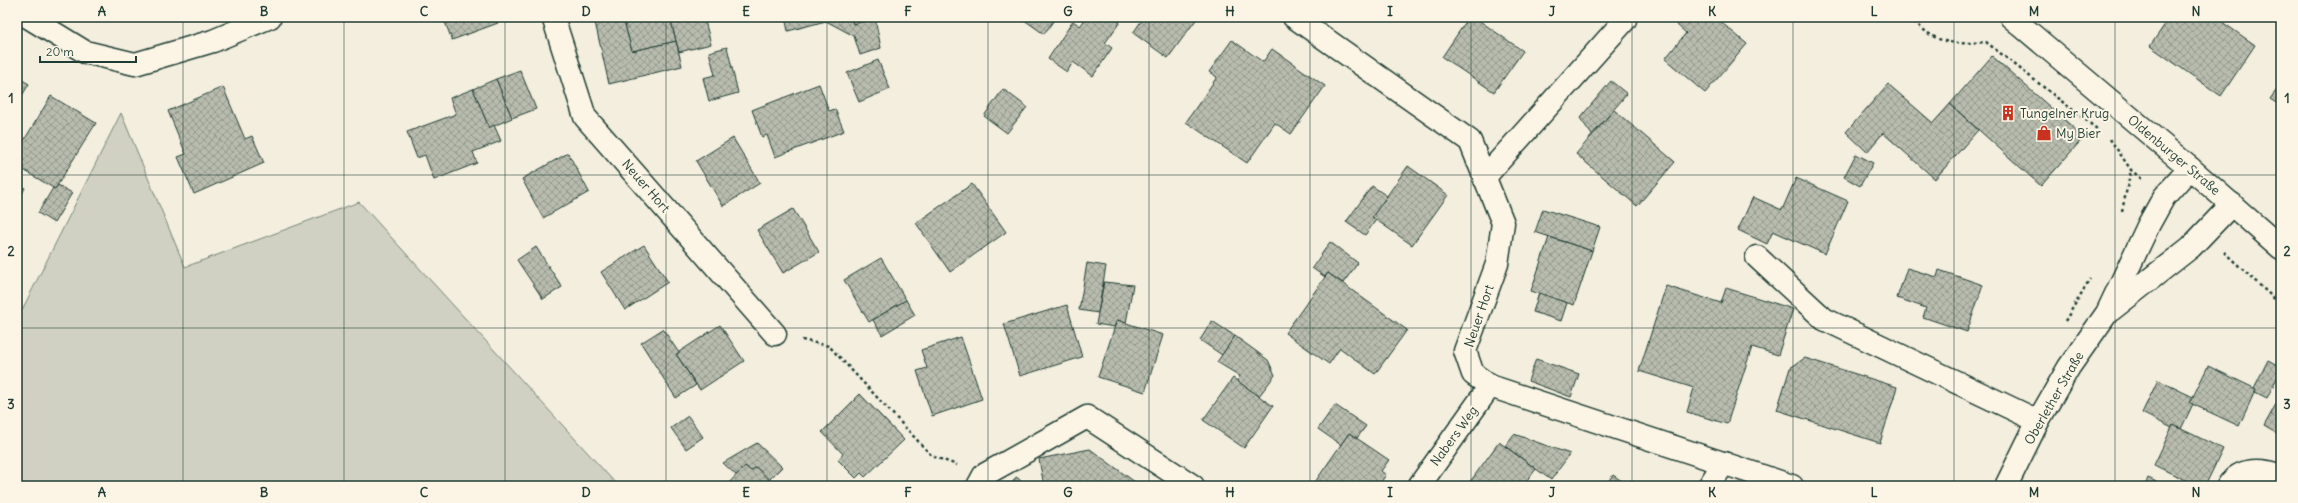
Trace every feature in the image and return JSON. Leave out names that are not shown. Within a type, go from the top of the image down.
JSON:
[{"type":"street","points":[[28,17],[85,52],[135,64],[213,41],[270,17]]},
{"type":"street","name":"Neuer Hort","points":[[553,17],[586,117],[775,334]]},
{"type":"street","name":"Neuer Hort","points":[[1294,17],[1470,141],[1503,223],[1498,264],[1465,350],[1473,374],[1490,386],[1792,486]]},
{"type":"street","name":"Oldenburger Straße","points":[[2011,17],[2190,168],[2281,248]]},
{"type":"street","points":[[1484,178],[1625,20]]},
{"type":"street","name":"Oberlether Straße","points":[[2006,486],[2038,421],[2069,367],[2107,313],[2149,224],[2164,197],[2190,168]]},
{"type":"street","name":"Oberlether Straße","points":[[2107,313],[2191,247],[2232,204]]},
{"type":"street","points":[[1757,257],[1824,319],[2038,421]]},
{"type":"street","name":"Nabers Weg","points":[[1419,486],[1490,386]]},
{"type":"street","points":[[981,480],[1088,417],[1193,486]]},
{"type":"street","points":[[1709,486],[1724,463]]},
{"type":"street","points":[[2228,486],[2246,472],[2265,470],[2281,476]]},
{"type":"path","points":[[1910,17],[1926,34],[1955,44],[1986,42],[2103,133]]},
{"type":"path","points":[[2109,138],[2131,170],[2164,197]]},
{"type":"path","points":[[2122,212],[2131,170]]},
{"type":"path","points":[[2204,234],[2281,305]]},
{"type":"path","points":[[2060,328],[2093,274]]},
{"type":"path","points":[[775,334],[829,346],[932,456],[981,480]]},
{"type":"shaded area","points":[[121,113],[185,267],[359,202],[618,486],[17,486],[17,320]]},
{"type":"building","points":[[443,17],[495,17],[498,23],[452,40]]},
{"type":"building","points":[[623,17],[632,51],[676,41],[682,66],[609,84],[594,18]]},
{"type":"building","points":[[623,17],[670,17],[676,41],[632,51]]},
{"type":"building","points":[[670,17],[704,17],[711,44],[679,52]]},
{"type":"building","points":[[785,17],[825,17],[826,21],[788,31]]},
{"type":"building","points":[[825,17],[851,17],[853,24],[875,18],[881,48],[860,55],[854,36],[826,21]]},
{"type":"building","points":[[851,17],[881,17],[853,24]]},
{"type":"building","points":[[1020,17],[1056,17],[1044,34]]},
{"type":"building","points":[[1079,17],[1113,17],[1120,22],[1105,43],[1112,48],[1093,76],[1073,62],[1067,72],[1048,59],[1073,21],[1080,26],[1084,21]]},
{"type":"building","points":[[1144,17],[1198,17],[1168,58],[1133,33]]},
{"type":"building","points":[[1469,17],[1474,17],[1523,51],[1494,92],[1442,57]]},
{"type":"building","points":[[1668,17],[1715,17],[1747,44],[1705,93],[1665,59],[1686,33]]},
{"type":"building","points":[[2170,17],[2215,17],[2255,45],[2221,96],[2150,46]]},
{"type":"building","points":[[1232,40],[1263,62],[1272,49],[1325,86],[1291,134],[1275,123],[1247,163],[1186,122],[1217,77],[1209,72]]},
{"type":"building","points":[[727,47],[738,93],[709,101],[703,78],[715,75],[709,52]]},
{"type":"building","name":"Tungelner Krug","points":[[1992,56],[2084,137],[2041,186],[1950,104]]},
{"type":"building","points":[[878,60],[890,89],[859,102],[847,73]]},
{"type":"building","points":[[520,70],[536,109],[512,118],[496,79]]},
{"type":"building","points":[[17,77],[29,84],[17,104]]},
{"type":"building","points":[[496,79],[512,118],[489,128],[473,89]]},
{"type":"building","points":[[1611,81],[1627,94],[1592,135],[1580,118]]},
{"type":"building","points":[[819,84],[829,111],[835,109],[844,131],[775,157],[767,135],[762,137],[752,110]]},
{"type":"building","points":[[1888,84],[1933,123],[1950,104],[1978,130],[1935,179],[1883,133],[1867,152],[1846,132]]},
{"type":"building","points":[[2281,84],[2281,106],[2270,99]]},
{"type":"building","points":[[223,87],[245,139],[252,136],[264,163],[194,194],[178,157],[186,154],[168,111]]},
{"type":"building","points":[[473,89],[489,128],[494,125],[501,141],[473,152],[477,163],[434,180],[425,155],[417,158],[407,132],[456,114],[450,98]]},
{"type":"building","points":[[1003,89],[1027,107],[1007,133],[984,116]]},
{"type":"building","points":[[51,96],[96,123],[55,189],[17,166],[17,152]]},
{"type":"building","points":[[1614,110],[1675,162],[1637,206],[1576,154]]},
{"type":"building","points":[[733,138],[760,183],[723,206],[696,161]]},
{"type":"building","points":[[568,153],[589,192],[543,218],[522,179]]},
{"type":"building","points":[[1856,154],[1873,163],[1860,186],[1844,177]]},
{"type":"building","points":[[1408,166],[1448,195],[1412,245],[1372,217]]},
{"type":"building","points":[[1796,178],[1848,201],[1825,254],[1773,231],[1767,244],[1738,230],[1753,197],[1782,210]]},
{"type":"building","points":[[17,183],[25,188],[17,203]]},
{"type":"building","points":[[972,184],[1006,232],[950,272],[916,223]]},
{"type":"building","points":[[58,185],[72,193],[54,223],[38,213],[53,188],[55,189]]},
{"type":"building","points":[[1372,186],[1387,196],[1372,217],[1376,220],[1365,235],[1346,222]]},
{"type":"building","points":[[793,209],[819,252],[783,273],[757,230]]},
{"type":"building","points":[[1543,209],[1600,227],[1592,251],[1535,232]]},
{"type":"building","points":[[1549,237],[1592,251],[1574,305],[1531,291]]},
{"type":"building","points":[[1330,242],[1358,263],[1343,283],[1328,273],[1325,277],[1312,268]]},
{"type":"building","points":[[644,245],[668,282],[625,310],[601,272]]},
{"type":"building","points":[[536,247],[562,287],[543,299],[517,260]]},
{"type":"building","points":[[881,258],[906,300],[869,322],[844,280]]},
{"type":"building","points":[[1087,263],[1106,266],[1098,313],[1079,310]]},
{"type":"building","points":[[1907,268],[1937,277],[1939,270],[1983,285],[1967,332],[1923,317],[1926,308],[1897,298]]},
{"type":"building","points":[[1328,273],[1407,330],[1375,374],[1340,348],[1329,364],[1285,333]]},
{"type":"building","points":[[1104,282],[1133,285],[1126,323],[1117,320],[1114,327],[1096,324]]},
{"type":"building","points":[[1666,286],[1721,303],[1726,288],[1793,309],[1778,355],[1752,347],[1727,424],[1687,412],[1694,388],[1639,371]]},
{"type":"building","points":[[1539,293],[1567,303],[1561,321],[1533,312]]},
{"type":"building","points":[[906,300],[915,315],[882,335],[873,320]]},
{"type":"building","points":[[1067,305],[1082,357],[1020,376],[1004,324]]},
{"type":"building","points":[[1117,320],[1163,335],[1145,392],[1098,377]]},
{"type":"building","points":[[1212,321],[1235,336],[1222,355],[1200,340]]},
{"type":"building","points":[[720,325],[744,361],[700,390],[676,354]]},
{"type":"building","points":[[663,329],[679,353],[676,354],[696,385],[676,398],[641,343]]},
{"type":"building","points":[[1235,336],[1268,360],[1275,375],[1259,396],[1237,381],[1240,376],[1217,362]]},
{"type":"building","points":[[961,337],[982,399],[932,416],[917,371],[927,368],[921,350]]},
{"type":"building","points":[[1805,358],[1897,387],[1880,443],[1777,410],[1790,368]]},
{"type":"building","points":[[1536,359],[1579,374],[1571,397],[1528,381]]},
{"type":"building","points":[[2268,360],[2281,367],[2281,370],[2267,398],[2255,392],[2256,389],[2254,388]]},
{"type":"building","points":[[2208,366],[2256,389],[2239,426],[2190,403]]},
{"type":"building","points":[[1233,378],[1273,406],[1244,448],[1203,420]]},
{"type":"building","points":[[2158,380],[2193,397],[2190,403],[2193,404],[2181,429],[2173,425],[2172,428],[2142,413]]},
{"type":"building","points":[[860,394],[904,440],[865,477],[861,473],[856,478],[838,460],[843,454],[822,432]]},
{"type":"building","points":[[2281,395],[2281,436],[2264,426]]},
{"type":"building","points":[[1335,405],[1366,426],[1357,438],[1349,433],[1341,445],[1318,429]]},
{"type":"building","points":[[688,416],[703,437],[686,449],[671,428]]},
{"type":"building","points":[[2173,425],[2223,449],[2205,486],[2197,486],[2154,465]]},
{"type":"building","points":[[1349,433],[1389,460],[1381,471],[1386,475],[1378,486],[1322,486],[1315,482]]},
{"type":"building","points":[[1514,434],[1570,454],[1551,480],[1505,446]]},
{"type":"building","points":[[1499,442],[1536,469],[1523,486],[1467,486]]},
{"type":"building","points":[[757,443],[782,467],[769,480],[756,467],[751,471],[745,466],[736,475],[723,463]]},
{"type":"building","points":[[1090,449],[1140,486],[1044,486],[1039,459]]},
{"type":"building","points":[[745,466],[751,471],[756,467],[776,486],[726,486]]},
{"type":"building","points":[[1613,475],[1629,486],[1605,486]]},
{"type":"building","points":[[1016,477],[1029,486],[1010,486]]},
{"type":"building","points":[[2148,478],[2165,486],[2145,486]]},
{"type":"place","name":"Tungelner Krug","points":[[2008,113]]},
{"type":"place","name":"My Bier","points":[[2044,133]]}]
